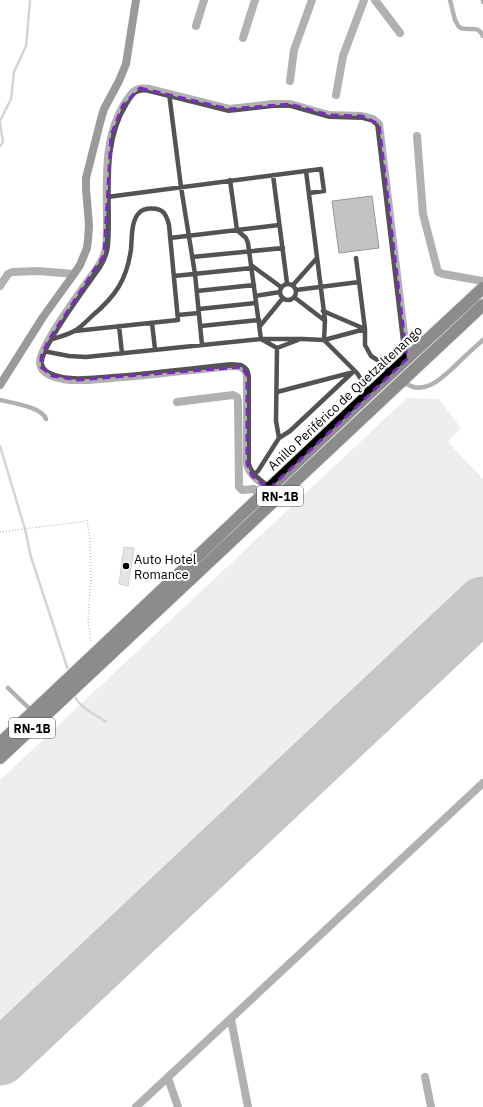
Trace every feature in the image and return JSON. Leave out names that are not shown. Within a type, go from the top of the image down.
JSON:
[{"type":"highway","name":"Anillo Periférico de Quetzaltenango","points":[[0,743],[483,288]]},
{"type":"highway","name":"Anillo Periférico de Quetzaltenango","points":[[0,758],[483,305]]},
{"type":"street","points":[[0,385],[43,317],[74,274],[84,256],[88,240],[89,224],[86,178],[100,119],[126,64],[136,0]]},
{"type":"street","points":[[196,26],[204,0]]},
{"type":"street","points":[[243,38],[255,0]]},
{"type":"street","points":[[290,81],[294,50],[312,0]]},
{"type":"street","points":[[336,95],[343,56],[364,0]]},
{"type":"street","points":[[375,0],[400,33]]},
{"type":"street","points":[[265,493],[258,479],[252,476],[248,469],[246,459],[247,376],[245,369],[242,367],[230,366],[91,380],[64,379],[52,376],[45,372],[41,367],[40,362],[48,341],[98,267],[104,255],[107,241],[108,168],[111,136],[124,105],[133,92],[140,88],[169,93],[229,109],[273,104],[290,104],[329,115],[362,116],[373,119],[379,124],[407,359]]},
{"type":"street","points":[[417,136],[423,214],[438,272],[483,281]]},
{"type":"street","points":[[0,286],[8,274],[12,272],[38,271],[74,274]]},
{"type":"street","points":[[177,402],[233,395],[236,397],[238,401],[239,487],[242,490],[254,489],[265,493]]},
{"type":"street","points":[[136,1107],[483,782]]},
{"type":"street","points":[[231,1019],[248,1107]]},
{"type":"street","points":[[425,1077],[431,1107]]},
{"type":"street","points":[[168,1078],[178,1107]]},
{"type":"lane","points":[[450,0],[455,20],[459,27],[465,30],[476,28],[482,32],[483,36]]},
{"type":"lane","points":[[169,93],[181,187],[197,291],[202,345]]},
{"type":"lane","points":[[107,197],[321,169],[324,191],[309,193]]},
{"type":"lane","points":[[306,171],[324,320],[324,340],[370,393]]},
{"type":"lane","points":[[273,175],[287,284]]},
{"type":"lane","points":[[230,180],[237,230],[247,239],[250,251],[261,339]]},
{"type":"lane","points":[[48,341],[75,331],[178,320],[170,238],[167,219],[162,211],[151,209],[140,212],[135,220],[127,270],[121,285],[110,300],[75,331]]},
{"type":"lane","points":[[170,238],[279,225]]},
{"type":"lane","points":[[192,257],[283,248]]},
{"type":"lane","points":[[293,285],[317,258]]},
{"type":"lane","points":[[356,258],[365,329],[364,345],[371,356],[391,374]]},
{"type":"lane","points":[[174,276],[252,266],[280,290],[283,298]]},
{"type":"lane","points":[[296,290],[359,282]]},
{"type":"lane","points":[[283,298],[288,300],[294,297],[296,290],[293,285],[287,284]]},
{"type":"lane","points":[[255,296],[280,290],[287,284]]},
{"type":"lane","points":[[197,291],[254,285]]},
{"type":"lane","points":[[294,297],[324,320]]},
{"type":"lane","points":[[260,326],[283,298]]},
{"type":"lane","points":[[178,315],[256,303]]},
{"type":"lane","points":[[323,311],[365,329]]},
{"type":"lane","points":[[201,326],[259,320]]},
{"type":"lane","points":[[152,322],[155,350]]},
{"type":"lane","points":[[120,326],[122,353]]},
{"type":"lane","points":[[43,351],[77,357],[261,339],[324,340],[365,329]]},
{"type":"lane","points":[[261,339],[277,348],[303,339]]},
{"type":"lane","points":[[403,381],[414,387],[421,388],[432,385],[442,378],[483,340]]},
{"type":"lane","points":[[277,348],[276,421],[279,438]]},
{"type":"lane","points":[[277,392],[352,372]]},
{"type":"lane","points":[[252,476],[258,471],[279,438],[290,431],[352,372]]},
{"type":"lane","points":[[0,400],[32,408],[44,414],[46,419]]},
{"type":"lane","points":[[8,688],[33,712]]},
{"type":"path","points":[[0,532],[82,520],[88,522],[91,580],[88,618],[91,641],[95,654]]},
{"type":"highlighted area","points":[[140,88],[229,109],[290,104],[329,115],[362,116],[379,124],[407,359],[269,489],[252,476],[247,464],[247,376],[242,367],[77,380],[52,376],[41,367],[41,357],[48,341],[104,255],[111,135],[123,105]]},
{"type":"shaded area","points":[[407,398],[439,399],[461,428],[448,442],[483,478],[483,586],[0,1039],[0,780]]},
{"type":"building","points":[[372,196],[379,248],[339,253],[332,201]]},
{"type":"building","name":"Auto Hotel Romance","points":[[124,547],[134,548],[128,586],[119,584]]},
{"type":"waterway","points":[[0,121],[11,99],[14,72],[26,46],[30,1]]},
{"type":"waterway","points":[[0,122],[3,142],[0,146]]},
{"type":"waterway","points":[[0,446],[25,529],[31,557],[69,673]]},
{"type":"waterway","points":[[74,694],[79,703],[106,722]]},
{"type":"taxiway","points":[[476,611],[483,602]]},
{"type":"runway","points":[[0,1058],[483,604]]},
{"type":"place","name":"Auto Hotel Romance","points":[[126,566]]}]
